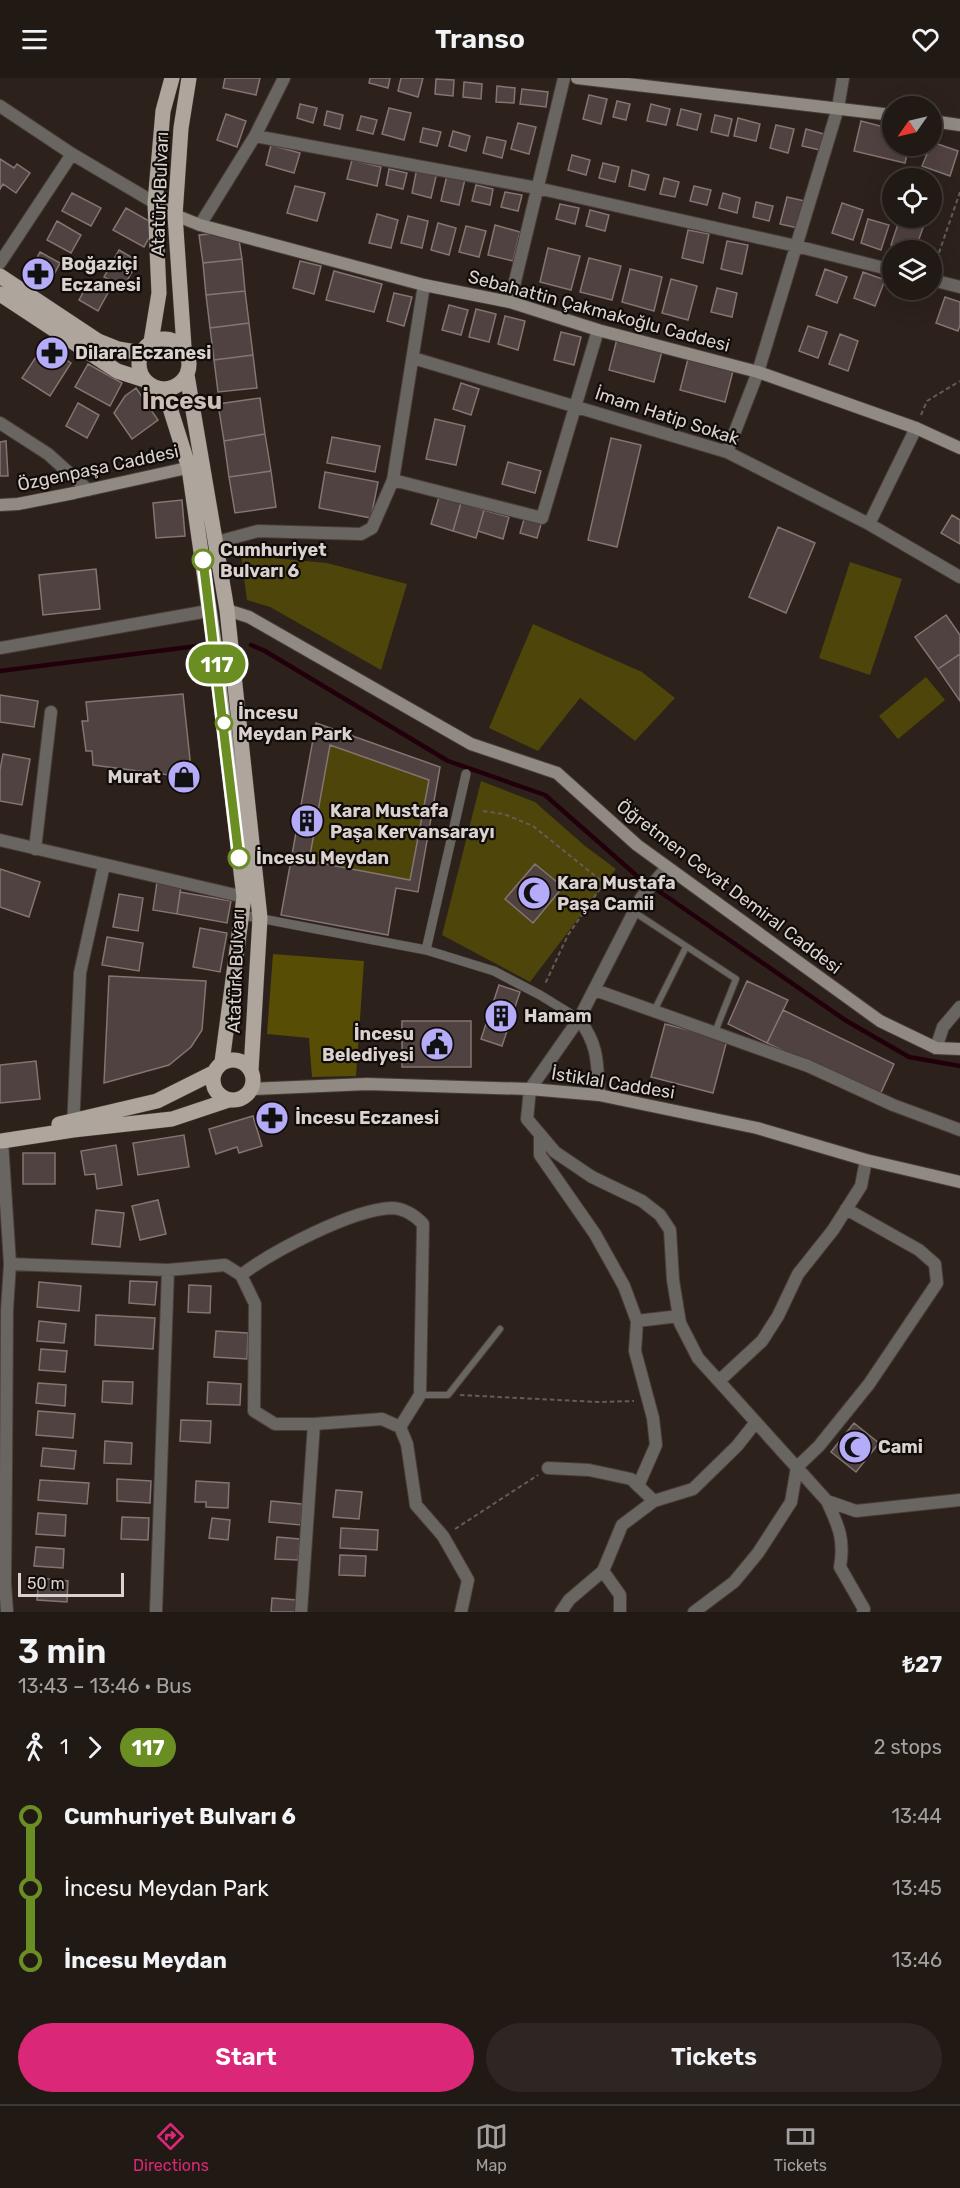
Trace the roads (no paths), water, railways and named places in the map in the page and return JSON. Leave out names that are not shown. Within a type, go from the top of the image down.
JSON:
[{"type":"main road","name":"Atatürk Bulvarı","points":[[146,348],[159,293],[155,203],[163,111],[172,78]]},
{"type":"main road","name":"Atatürk Bulvarı","points":[[183,347],[176,215],[181,128],[189,78]]},
{"type":"main road","points":[[577,78],[882,114]]},
{"type":"main road","points":[[942,122],[960,125]]},
{"type":"main road","name":"Sebahattin Çakmakoğlu Caddesi","points":[[155,203],[200,225],[424,285],[510,302],[598,330],[758,372],[916,428],[960,448]]},
{"type":"main road","points":[[0,276],[98,341],[118,349],[146,348]]},
{"type":"main road","points":[[0,294],[117,371],[145,380],[157,388],[164,389],[178,385],[187,375],[189,360],[183,347],[172,339],[157,339],[146,348],[139,367],[145,380]]},
{"type":"main road","name":"Atatürk Bulvarı","points":[[187,375],[208,611],[214,643],[244,897],[218,1068]]},
{"type":"main road","name":"Atatürk Bulvarı","points":[[164,389],[195,466],[217,542],[227,610],[260,918],[251,1070]]},
{"type":"main road","name":"Özgenpaşa Caddesi","points":[[0,505],[18,504],[88,490],[195,466]]},
{"type":"main road","name":"Öğretmen Cevat Demiral Caddesi","points":[[227,610],[249,617],[471,744],[557,773],[637,845],[880,1021],[936,1048],[960,1050]]},
{"type":"main road","name":"Atatürk Bulvarı","points":[[218,1068],[234,1059],[247,1064],[253,1076],[251,1089]]},
{"type":"main road","points":[[1,1141],[74,1125],[157,1101],[218,1068]]},
{"type":"main road","points":[[218,1068],[214,1087],[222,1097],[229,1100]]},
{"type":"main road","name":"İstiklal Caddesi","points":[[251,1089],[367,1084],[530,1089],[599,1095],[757,1128],[866,1160],[960,1182]]},
{"type":"main road","points":[[74,1125],[172,1119],[229,1100],[242,1098],[251,1089]]},
{"type":"street","points":[[200,225],[255,136],[284,78]]},
{"type":"street","points":[[510,302],[564,78]]},
{"type":"street","points":[[727,452],[758,372],[838,108],[843,78]]},
{"type":"street","points":[[0,106],[72,154],[155,203]]},
{"type":"street","points":[[255,136],[537,188],[882,268]]},
{"type":"street","points":[[0,263],[72,154]]},
{"type":"street","points":[[942,282],[960,287]]},
{"type":"street","points":[[217,542],[258,531],[361,534],[372,528],[393,480],[424,285]]},
{"type":"street","points":[[393,480],[542,518],[598,330]]},
{"type":"street","name":"İmam Hatip Sokak","points":[[413,358],[727,452],[869,524],[960,577]]},
{"type":"street","points":[[0,423],[48,454],[88,490]]},
{"type":"street","points":[[869,524],[916,428]]},
{"type":"street","points":[[0,648],[208,611]]},
{"type":"street","points":[[34,849],[51,712]]},
{"type":"street","points":[[426,950],[466,774]]},
{"type":"street","points":[[0,840],[244,897]]},
{"type":"street","points":[[74,1125],[80,973],[104,865]]},
{"type":"street","points":[[667,867],[641,898],[579,1019],[530,1089],[527,1119],[555,1152],[592,1177],[642,1201],[660,1215],[670,1230],[673,1280],[680,1323],[699,1358],[827,1501],[839,1527],[843,1550],[840,1567],[864,1610],[863,1612]]},
{"type":"street","points":[[242,915],[426,950],[494,971],[579,1019],[590,1035],[596,1053],[599,1095]]},
{"type":"street","points":[[595,990],[807,1066],[892,1105],[960,1130]]},
{"type":"street","points":[[936,1048],[943,1028],[960,1007]]},
{"type":"street","points":[[540,1134],[540,1155],[595,1234],[624,1286],[637,1321],[635,1351],[653,1418],[656,1445],[638,1486]]},
{"type":"street","points":[[1,1141],[10,1264],[4,1310],[3,1474],[3,1583],[8,1612]]},
{"type":"street","points":[[719,1381],[762,1341],[778,1316],[798,1274],[833,1230],[861,1186],[866,1160]]},
{"type":"street","points":[[241,1275],[260,1261],[345,1218],[392,1208],[415,1215],[423,1224],[420,1395],[400,1426]]},
{"type":"street","points":[[694,1612],[734,1582],[758,1553],[791,1502],[796,1467],[819,1446],[868,1384],[937,1283],[935,1264],[919,1250],[846,1209]]},
{"type":"street","points":[[10,1264],[168,1270],[225,1265],[241,1275],[255,1304],[254,1411],[275,1424],[314,1424],[382,1419],[400,1426],[407,1444],[416,1505],[443,1536],[468,1580],[461,1612]]},
{"type":"street","points":[[156,1612],[168,1270]]},
{"type":"street","points":[[637,1321],[679,1316]]},
{"type":"street","points":[[561,1612],[569,1600],[603,1571],[622,1525],[654,1501],[693,1489],[737,1446],[756,1422]]},
{"type":"street","points":[[301,1612],[314,1424]]},
{"type":"street","points":[[548,1468],[589,1470],[631,1479],[654,1501]]},
{"type":"street","points":[[827,1501],[856,1511],[960,1500]]},
{"type":"street","points":[[603,1571],[620,1595],[620,1612]]},
{"type":"lane","points":[[633,912],[736,978],[715,1032]]},
{"type":"lane","points":[[654,1011],[687,947]]},
{"type":"lane","points":[[420,1395],[448,1395],[500,1329]]},
{"type":"waterway","points":[[251,645],[265,651],[448,761],[545,795],[637,876],[845,1020],[909,1057],[960,1066]]},
{"type":"waterway","points":[[0,671],[197,646]]},
{"type":"place","name":"Boğaziçi Eczanesi","points":[[38,274]]},
{"type":"place","name":"Dilara Eczanesi","points":[[52,353]]},
{"type":"place","name":"Cumhuriyet Bulvarı 6","points":[[203,560]]},
{"type":"place","name":"İncesu Meydan Park","points":[[224,723]]},
{"type":"place","name":"Murat","points":[[184,777]]},
{"type":"place","name":"Kara Mustafa Paşa Kervansarayı","points":[[307,821]]},
{"type":"place","name":"İncesu Meydan","points":[[239,858]]},
{"type":"place","name":"Kara Mustafa Paşa Camii","points":[[534,893]]},
{"type":"place","name":"Hamam","points":[[501,1016]]},
{"type":"place","name":"İncesu Belediyesi","points":[[437,1044]]},
{"type":"place","name":"İncesu Eczanesi","points":[[272,1118]]},
{"type":"place","name":"Cami","points":[[855,1447]]},
{"type":"district","name":"İncesu","points":[[182,401]]}]
